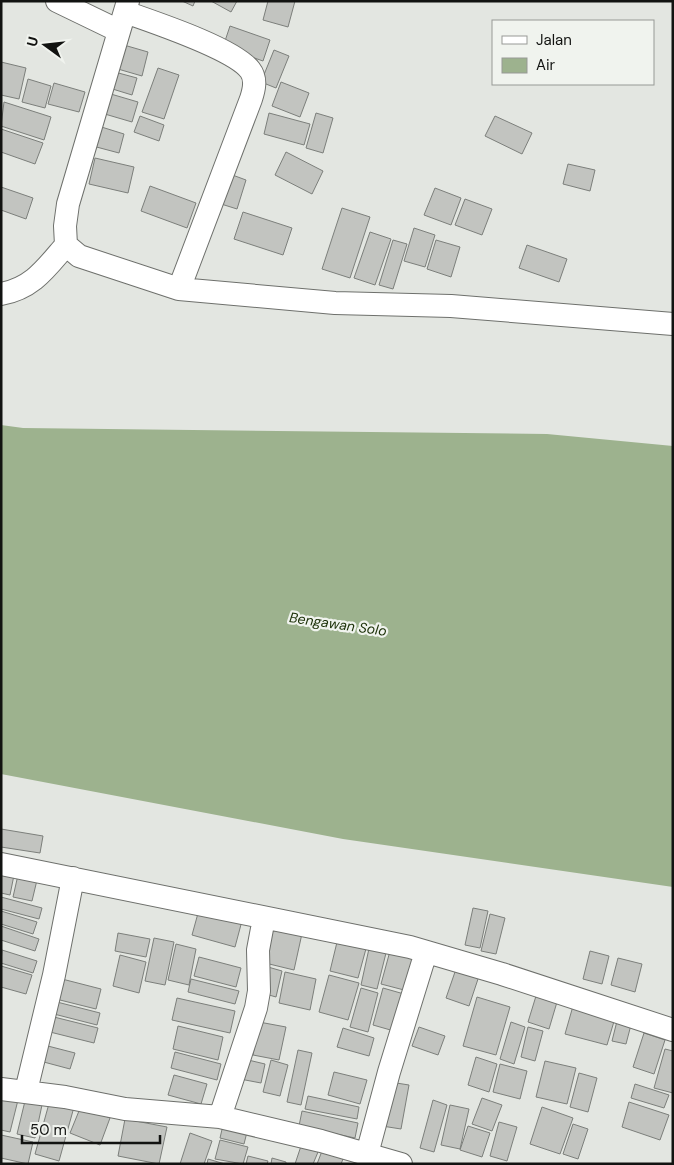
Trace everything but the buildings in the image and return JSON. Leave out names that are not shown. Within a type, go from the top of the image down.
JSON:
[{"type":"street","points":[[57,1],[124,15],[181,32],[240,62],[250,70],[254,77],[255,86],[251,100],[179,289]]},
{"type":"street","points":[[1,294],[19,290],[38,277],[66,245],[65,226],[75,176],[124,15]]},
{"type":"street","points":[[66,245],[79,256],[179,289],[336,303],[451,306],[673,324]]},
{"type":"street","points":[[1,864],[426,952],[502,974],[673,1030]]},
{"type":"street","points":[[26,1091],[54,975],[73,878]]},
{"type":"street","points":[[220,1117],[256,1008],[259,991],[258,950],[264,918]]},
{"type":"street","points":[[367,1154],[389,1072],[426,952]]},
{"type":"street","points":[[1,1089],[26,1091],[124,1109],[220,1117],[401,1164]]},
{"type":"water","name":"Bengawan Solo","points":[[1,425],[23,428],[547,434],[673,446],[673,887],[343,839],[1,774]]}]
